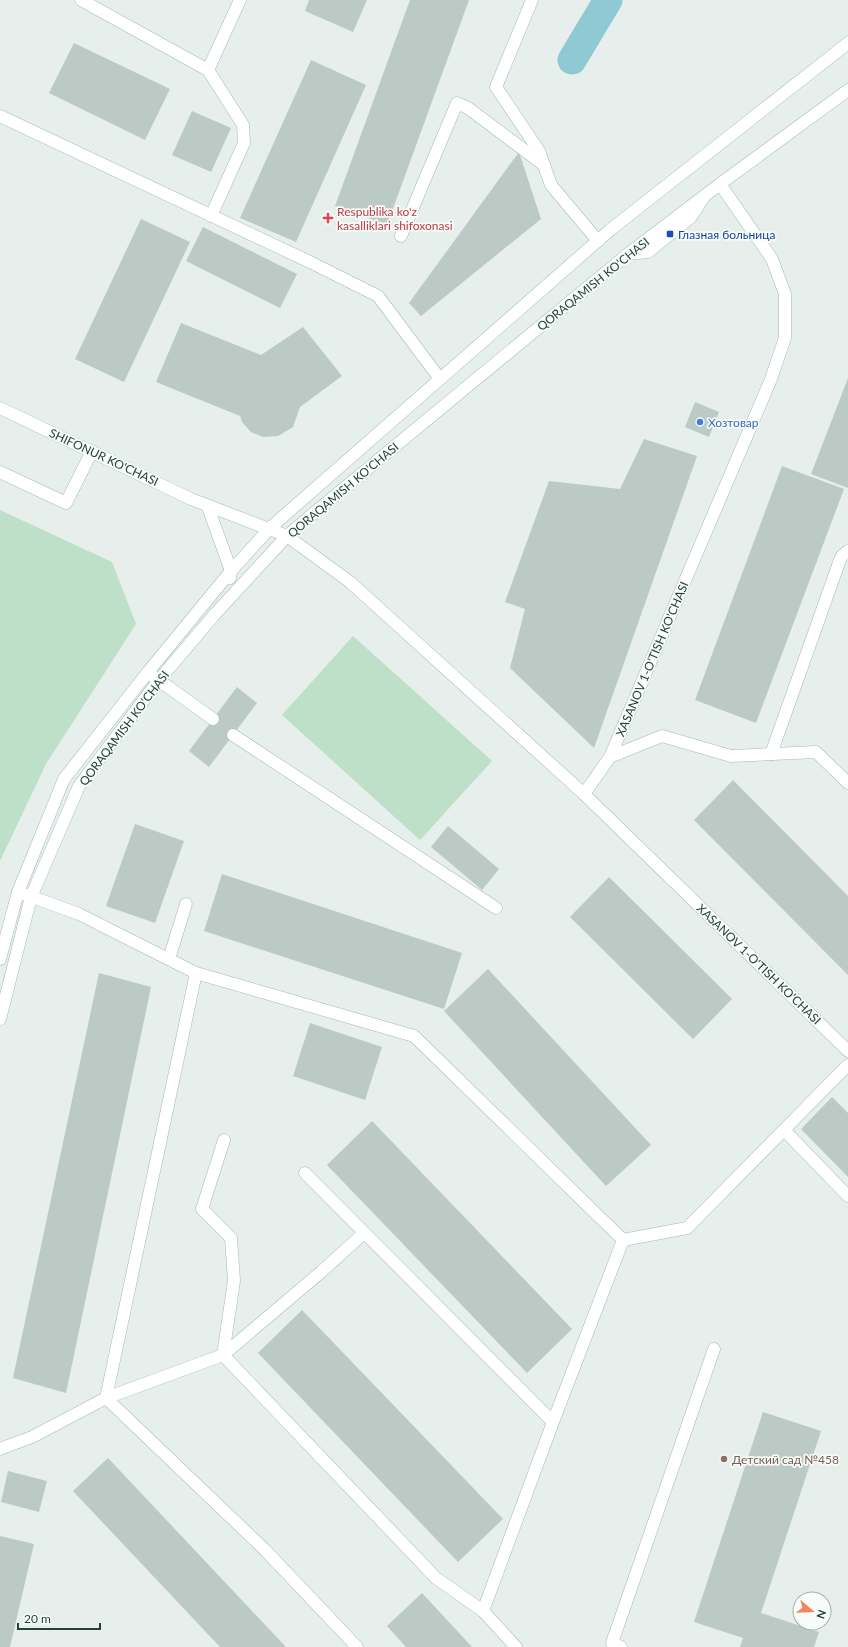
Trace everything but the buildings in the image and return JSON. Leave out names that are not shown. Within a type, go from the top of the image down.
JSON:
[{"type":"main road","points":[[81,0],[208,70],[243,126],[244,143],[211,216]]},
{"type":"main road","points":[[208,70],[240,0]]},
{"type":"main road","points":[[532,0],[496,87],[539,151],[551,185],[598,241]]},
{"type":"main road","name":"QORAQAMISH KO'CHASI","points":[[0,959],[18,892],[64,779],[148,672],[231,572],[270,528],[598,241],[848,44]]},
{"type":"main road","name":"QORAQAMISH KO'CHASI","points":[[0,1019],[31,897],[79,786],[159,680],[226,602],[288,536],[628,254],[705,195],[848,90]]},
{"type":"main road","points":[[401,236],[457,102],[468,108],[544,165]]},
{"type":"main road","points":[[0,116],[378,296],[440,379]]},
{"type":"main road","name":"XASANOV 1-O'TISH KO'CHASI","points":[[720,184],[751,226],[772,259],[785,294],[785,338],[771,379],[610,757],[584,794],[848,1051]]},
{"type":"main road","name":"SHIFONUR KO'CHASI","points":[[0,408],[208,507],[270,528],[288,536],[350,582],[584,794]]},
{"type":"main road","points":[[0,472],[66,503],[92,451]]},
{"type":"main road","points":[[208,507],[231,572],[226,602]]},
{"type":"main road","points":[[771,754],[841,557],[848,551]]},
{"type":"main road","points":[[148,672],[212,719]]},
{"type":"main road","points":[[233,735],[496,908]]},
{"type":"main road","points":[[610,757],[662,736],[731,756],[816,752],[848,783]]},
{"type":"main road","points":[[18,892],[79,914],[196,973],[414,1036],[623,1240]]},
{"type":"main road","points":[[169,959],[186,904]]},
{"type":"main road","points":[[106,1398],[196,973]]},
{"type":"main road","points":[[623,1240],[687,1228],[848,1065]]},
{"type":"main road","points":[[784,1130],[848,1196]]},
{"type":"main road","points":[[223,1355],[234,1281],[231,1238],[202,1209],[224,1140]]},
{"type":"main road","points":[[305,1174],[552,1422]]},
{"type":"main road","points":[[0,1449],[32,1437],[106,1398],[223,1355],[321,1272],[364,1233]]},
{"type":"main road","points":[[483,1611],[552,1422],[623,1240]]},
{"type":"main road","points":[[621,1647],[612,1643],[714,1349]]},
{"type":"main road","points":[[223,1355],[436,1578],[483,1611],[516,1647]]},
{"type":"main road","points":[[106,1398],[265,1550],[357,1647]]},
{"type":"green space","points":[[0,510],[112,562],[136,624],[46,764],[0,861]]},
{"type":"green space","points":[[353,636],[492,761],[420,840],[282,715]]},
{"type":"waterway","points":[[572,60],[608,0]]},
{"type":"place","name":"Respublika ko'z kasalliklari shifoxonasi","points":[[328,218]]},
{"type":"place","name":"Глазная больница","points":[[670,234]]},
{"type":"place","name":"Хозтовар","points":[[700,422]]},
{"type":"place","name":"Детский сад №458","points":[[724,1459]]}]
